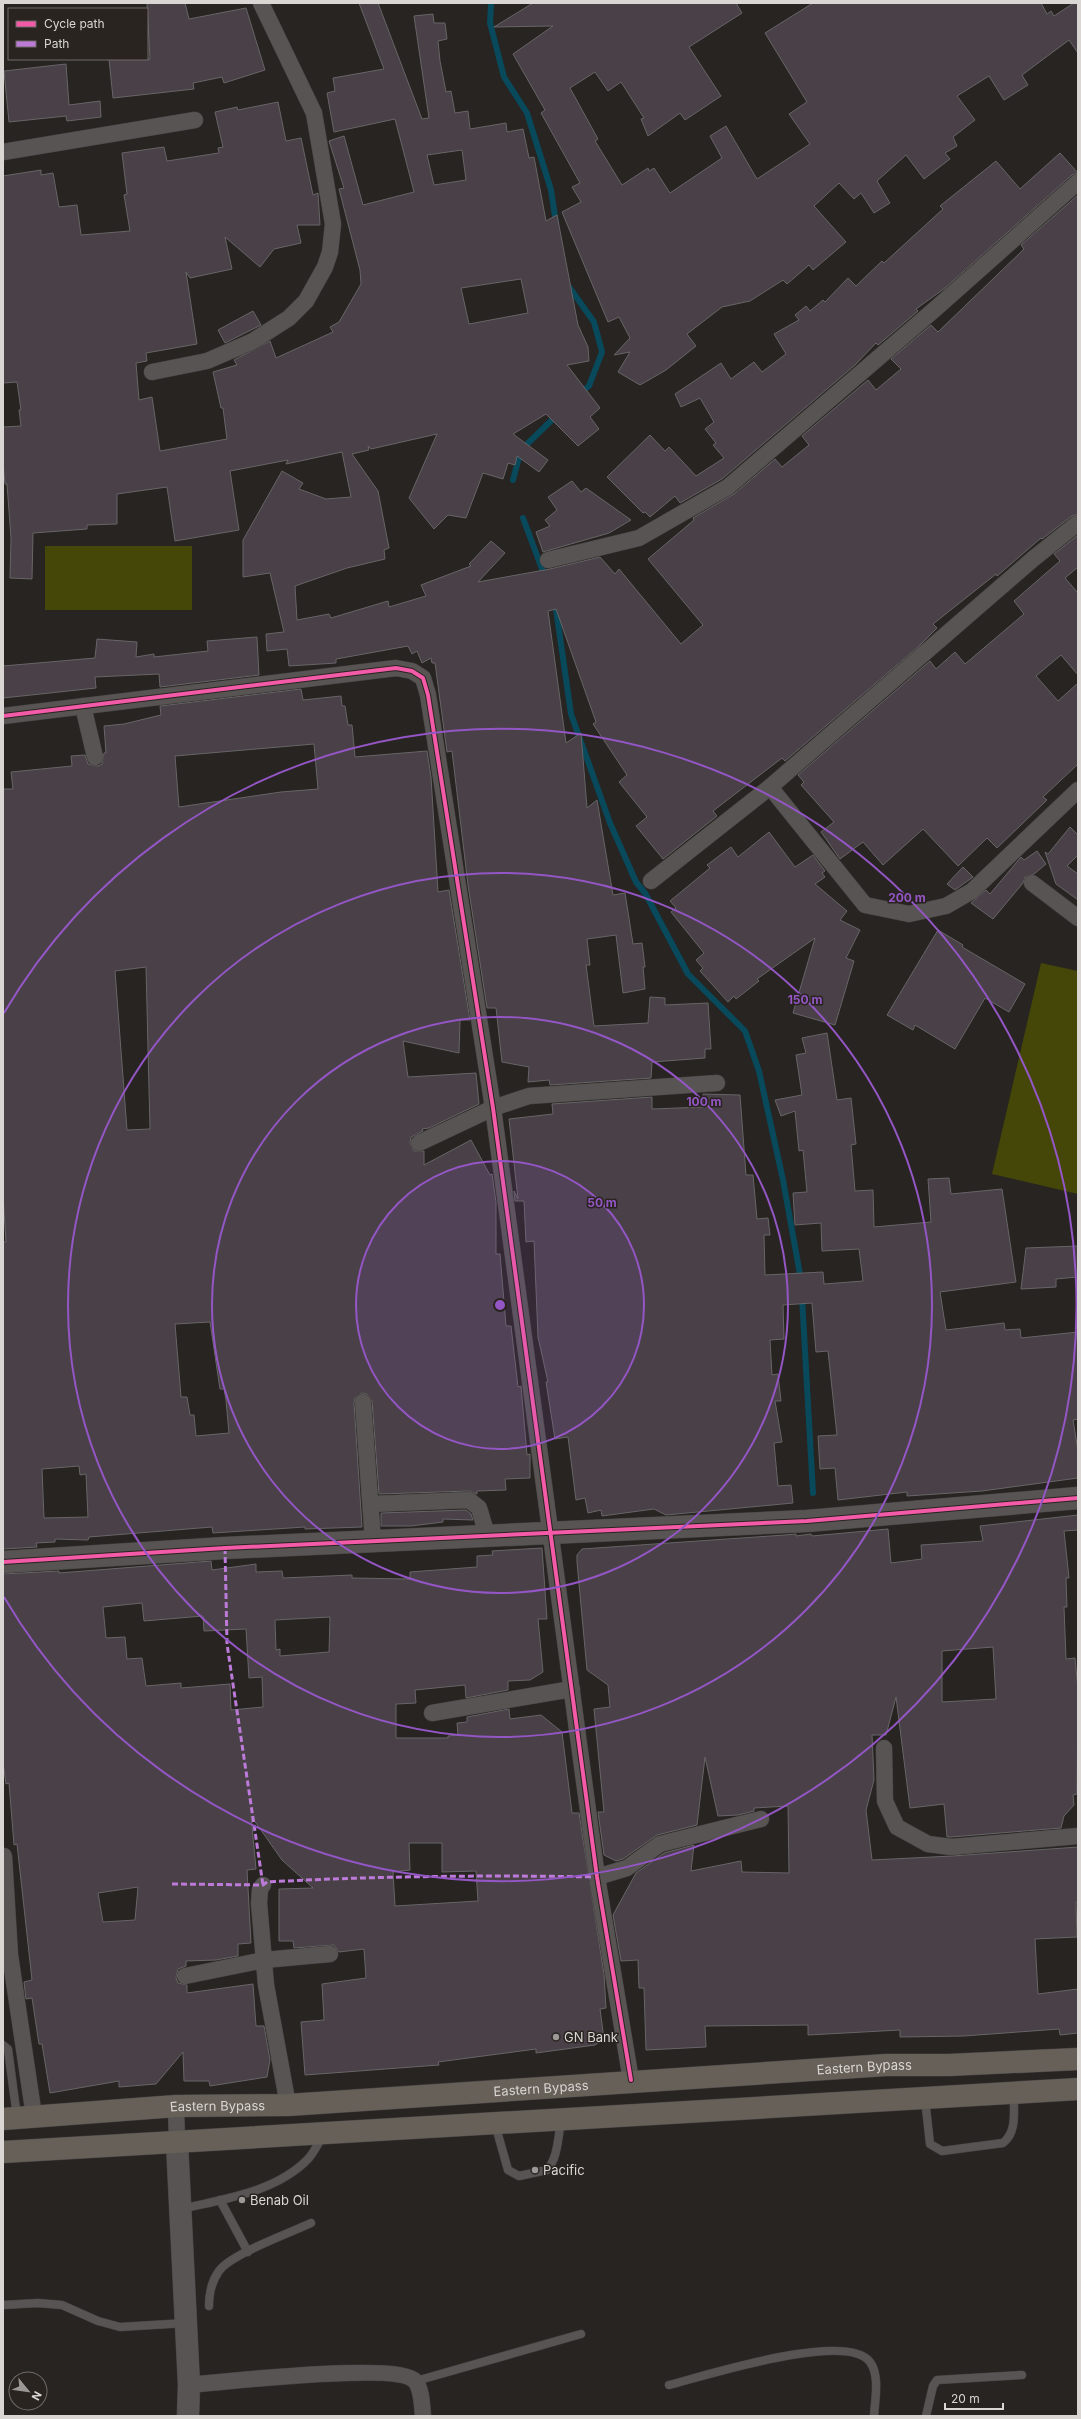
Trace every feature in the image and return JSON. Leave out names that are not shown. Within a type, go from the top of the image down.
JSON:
[{"type":"highway","name":"Eastern Bypass","points":[[18,2117],[176,2106],[288,2105],[631,2080],[886,2065],[949,2065],[1078,2059]]},
{"type":"highway","points":[[3,2152],[177,2143],[562,2118],[1078,2089]]},
{"type":"street","points":[[152,372],[207,361],[253,341],[289,318],[306,301],[325,268],[330,252],[333,224],[314,113],[261,3]]},
{"type":"street","points":[[3,152],[195,120]]},
{"type":"street","points":[[548,560],[639,538],[728,487],[934,310],[1078,182]]},
{"type":"street","points":[[651,881],[770,787],[1027,564],[1078,523]]},
{"type":"street","points":[[3,716],[396,668],[412,671],[424,678],[428,695],[493,1108],[597,1877],[631,2080]]},
{"type":"street","points":[[83,706],[96,756]]},
{"type":"street","points":[[770,787],[865,905],[909,914],[946,906],[972,891],[1078,790]]},
{"type":"street","points":[[1032,884],[1078,918]]},
{"type":"street","points":[[419,1143],[493,1108],[529,1096],[717,1083]]},
{"type":"street","points":[[363,1402],[374,1541]]},
{"type":"street","points":[[3,1562],[487,1535],[807,1521],[1078,1498]]},
{"type":"street","points":[[372,1504],[469,1500],[479,1508],[487,1535]]},
{"type":"street","points":[[432,1713],[572,1689]]},
{"type":"street","points":[[884,1748],[885,1801],[890,1812],[897,1827],[928,1844],[951,1847],[1078,1836]]},
{"type":"street","points":[[597,1877],[627,1868],[660,1844],[761,1819]]},
{"type":"street","points":[[4,1856],[5,1914],[10,1955],[18,2117]]},
{"type":"street","points":[[263,1885],[260,1889],[258,1903],[266,1985],[288,2105]]},
{"type":"street","points":[[184,1976],[264,1960],[330,1954]]},
{"type":"street","points":[[176,2106],[189,2385],[188,2416]]},
{"type":"street","points":[[189,2385],[342,2373],[407,2375],[416,2381],[420,2394],[423,2416]]},
{"type":"lane","points":[[3,2045],[8,2049],[18,2117]]},
{"type":"lane","points":[[924,2097],[930,2144],[942,2151],[1003,2143],[1009,2138],[1013,2131],[1014,2092]]},
{"type":"lane","points":[[495,2122],[508,2170],[519,2176],[547,2170],[550,2167],[554,2159],[562,2118]]},
{"type":"lane","points":[[180,2209],[240,2196],[284,2178],[309,2159],[324,2133]]},
{"type":"lane","points":[[220,2200],[248,2252]]},
{"type":"lane","points":[[210,2306],[209,2293],[219,2271],[231,2260],[311,2223]]},
{"type":"lane","points":[[3,2305],[38,2303],[62,2305],[98,2321],[120,2327],[186,2323]]},
{"type":"lane","points":[[416,2381],[581,2334]]},
{"type":"lane","points":[[669,2385],[810,2350],[826,2349],[852,2351],[867,2358],[871,2363],[875,2375],[874,2416]]},
{"type":"lane","points":[[926,2416],[932,2386],[937,2380],[1022,2375]]},
{"type":"shaded area","points":[[45,546],[192,546],[192,610],[45,610]]},
{"type":"shaded area","points":[[1041,963],[1078,971],[1078,1194],[992,1174]]},
{"type":"building","points":[[147,3],[185,3],[189,19],[246,8],[265,70],[224,83],[222,77],[193,83],[194,89],[113,98],[109,60],[150,59]]},
{"type":"building","points":[[359,3],[378,3],[422,119],[429,118],[414,16],[433,14],[434,23],[445,23],[447,39],[438,41],[440,61],[446,92],[451,91],[455,113],[468,111],[470,129],[506,123],[507,132],[523,129],[529,158],[534,157],[546,221],[557,215],[578,325],[588,347],[589,361],[567,365],[600,408],[590,417],[599,429],[578,446],[546,414],[513,434],[548,460],[539,472],[517,456],[515,465],[508,463],[503,479],[483,473],[466,518],[448,515],[434,529],[409,498],[437,434],[371,449],[368,446],[369,450],[352,454],[378,491],[389,548],[384,550],[385,559],[347,568],[295,586],[297,620],[329,614],[331,618],[388,601],[389,607],[426,596],[421,585],[471,566],[469,564],[491,541],[505,553],[478,582],[550,569],[600,557],[615,574],[619,569],[681,644],[703,625],[648,559],[694,520],[693,518],[734,494],[775,459],[782,467],[809,445],[802,436],[868,380],[876,390],[901,369],[891,359],[931,325],[938,332],[1024,249],[1021,245],[1078,195],[1078,514],[1072,516],[1042,539],[1041,538],[997,576],[996,574],[933,624],[937,628],[918,647],[785,761],[782,758],[713,811],[717,816],[663,859],[636,826],[647,817],[619,782],[627,775],[593,724],[596,722],[556,609],[548,611],[566,743],[581,733],[587,808],[597,800],[613,895],[625,893],[633,944],[642,943],[645,967],[643,967],[645,989],[623,993],[616,935],[587,939],[590,965],[586,965],[594,1026],[648,1023],[650,997],[665,998],[665,1005],[708,1003],[711,1049],[705,1049],[705,1058],[652,1062],[651,1078],[550,1085],[549,1080],[528,1082],[529,1067],[502,1062],[496,1008],[487,1008],[468,885],[452,751],[447,752],[435,663],[432,663],[431,658],[422,663],[417,651],[412,654],[408,646],[336,659],[336,663],[289,666],[287,649],[267,651],[266,634],[284,632],[270,573],[243,577],[243,540],[282,471],[303,483],[299,489],[326,499],[351,497],[342,452],[286,464],[288,460],[230,471],[239,530],[175,541],[167,487],[117,494],[117,524],[87,525],[87,529],[33,533],[32,579],[10,578],[11,538],[7,484],[5,484],[3,463],[3,427],[21,426],[19,410],[21,410],[17,382],[3,383],[3,176],[41,170],[41,175],[53,173],[59,207],[77,205],[81,235],[130,231],[124,195],[127,194],[122,153],[164,147],[167,161],[219,153],[218,148],[223,147],[215,112],[237,107],[238,110],[278,102],[286,141],[301,138],[313,195],[318,193],[320,225],[297,225],[301,243],[274,249],[260,267],[225,237],[232,269],[190,278],[186,272],[197,344],[146,353],[147,361],[136,363],[139,400],[152,397],[160,451],[227,439],[223,408],[221,408],[213,372],[237,365],[234,360],[270,341],[276,358],[333,332],[330,327],[339,322],[361,284],[360,270],[339,189],[344,188],[329,141],[344,136],[363,205],[414,192],[395,119],[334,132],[327,93],[335,91],[333,78],[384,69]],"holes":[[[462,150],[466,180],[434,185],[427,155]],[[521,279],[528,313],[469,324],[461,288]]]},
{"type":"building","points":[[533,3],[736,3],[742,13],[689,47],[721,96],[685,120],[680,113],[648,136],[641,119],[644,118],[621,82],[608,91],[595,72],[570,88],[598,139],[595,141],[622,185],[648,168],[649,171],[654,168],[670,193],[722,158],[710,136],[726,126],[757,179],[810,144],[789,114],[807,102],[765,33],[813,3],[1041,3],[1047,14],[1051,11],[1054,16],[1074,3],[1078,3],[1078,53],[1069,40],[1022,75],[1028,85],[1004,100],[989,76],[957,96],[975,120],[953,137],[957,146],[945,153],[950,159],[924,179],[906,155],[877,181],[890,203],[874,213],[861,193],[854,199],[839,183],[814,206],[846,242],[813,270],[809,265],[787,284],[783,280],[750,301],[722,307],[687,334],[696,346],[666,370],[640,385],[618,372],[630,352],[614,355],[630,338],[619,317],[608,322],[562,212],[581,202],[572,187],[580,183],[541,113],[545,110],[513,54],[553,26],[494,27]]},
{"type":"building","points":[[66,64],[69,105],[100,101],[101,117],[67,121],[66,116],[9,122],[4,71]]},
{"type":"building","points":[[1060,153],[1078,173],[1072,175],[945,288],[916,309],[918,311],[878,345],[876,343],[855,365],[722,479],[680,503],[675,496],[650,517],[645,512],[643,513],[607,477],[650,435],[665,451],[669,447],[696,476],[724,458],[713,445],[716,443],[705,429],[714,422],[700,398],[681,407],[675,394],[721,363],[731,379],[754,362],[762,372],[786,354],[774,334],[799,320],[795,315],[806,306],[810,311],[823,300],[825,302],[848,278],[856,286],[882,261],[884,263],[943,209],[940,206],[996,161],[1020,189]]},
{"type":"building","points":[[253,311],[261,325],[225,343],[218,330]]},
{"type":"building","points":[[572,481],[581,492],[586,488],[631,520],[609,533],[543,552],[536,532],[550,526],[545,520],[557,510],[548,497]]},
{"type":"building","points":[[1078,535],[1078,567],[1065,578],[1078,593],[1078,675],[1061,655],[1036,676],[1058,701],[1078,683],[1078,764],[1043,797],[1047,800],[997,848],[987,838],[958,866],[923,829],[883,865],[863,842],[840,859],[821,832],[834,822],[801,785],[804,782],[798,775],[930,661],[936,669],[955,652],[965,664],[1024,614],[1014,601],[1060,561],[1054,554]]},
{"type":"building","points":[[257,637],[259,675],[160,687],[159,674],[95,677],[96,688],[3,698],[3,666],[95,658],[97,639],[137,642],[136,657],[154,654],[154,657],[208,651],[207,641]]},
{"type":"building","points":[[301,689],[303,700],[341,696],[342,706],[345,706],[348,725],[352,725],[355,757],[427,751],[431,777],[438,892],[449,890],[470,1020],[460,1020],[459,1053],[403,1041],[408,1077],[476,1073],[479,1104],[429,1128],[422,1129],[423,1131],[411,1137],[410,1143],[414,1151],[424,1151],[424,1165],[471,1140],[490,1175],[492,1174],[496,1202],[496,1254],[500,1254],[506,1326],[511,1326],[518,1387],[521,1386],[527,1455],[530,1454],[530,1478],[505,1479],[506,1490],[477,1491],[477,1494],[469,1491],[379,1494],[372,1401],[367,1394],[362,1393],[355,1398],[354,1403],[362,1527],[305,1529],[305,1527],[213,1533],[212,1527],[89,1537],[88,1540],[55,1539],[55,1542],[36,1543],[37,1547],[3,1549],[3,1242],[6,1242],[3,1195],[3,789],[13,789],[11,772],[72,766],[71,756],[85,755],[88,764],[98,766],[102,764],[104,753],[106,753],[104,726],[124,724],[161,715],[160,706]],"holes":[[[314,744],[318,789],[281,792],[179,807],[175,756]],[[146,967],[150,1129],[127,1130],[115,971]],[[210,1322],[220,1389],[224,1389],[226,1400],[229,1433],[196,1436],[194,1415],[190,1415],[187,1397],[181,1397],[175,1324]],[[79,1466],[80,1475],[86,1474],[88,1517],[44,1518],[42,1469]]]},
{"type":"building","points":[[1070,827],[1078,835],[1078,855],[1067,866],[1078,874],[1078,900],[1056,884],[1045,852],[1048,854]]},
{"type":"building","points":[[769,832],[795,867],[813,855],[825,871],[822,873],[825,877],[815,884],[847,911],[840,920],[860,930],[846,958],[854,961],[835,1025],[793,1013],[815,938],[757,979],[759,981],[736,999],[734,996],[728,1002],[700,971],[703,968],[696,960],[704,953],[671,912],[676,908],[670,901],[710,868],[707,865],[731,847],[738,857]]},
{"type":"building","points":[[1037,851],[1046,864],[1034,874],[1025,877],[1023,883],[993,919],[971,903],[986,890],[990,894],[1021,857],[1024,860]]},
{"type":"building","points":[[963,867],[973,877],[955,890],[947,884]]},
{"type":"building","points":[[938,930],[963,945],[962,947],[1025,984],[1009,1012],[985,998],[955,1049],[915,1025],[913,1030],[887,1015]]},
{"type":"building","points":[[827,1033],[837,1100],[851,1098],[856,1144],[851,1145],[855,1191],[873,1190],[874,1227],[931,1222],[928,1179],[949,1178],[951,1194],[1002,1189],[1016,1282],[940,1292],[946,1330],[1004,1323],[1005,1330],[1020,1329],[1021,1338],[1078,1332],[1078,1419],[1073,1420],[1078,1451],[1078,1478],[982,1491],[907,1496],[907,1492],[838,1500],[835,1468],[820,1469],[818,1436],[837,1435],[828,1351],[816,1352],[812,1303],[783,1305],[784,1339],[770,1340],[772,1375],[778,1374],[781,1401],[775,1401],[782,1442],[774,1443],[778,1486],[791,1485],[793,1503],[666,1515],[654,1509],[602,1516],[601,1510],[588,1513],[585,1498],[576,1500],[568,1437],[555,1439],[546,1382],[548,1382],[538,1337],[534,1241],[526,1242],[524,1201],[515,1201],[514,1191],[518,1199],[509,1119],[553,1114],[552,1104],[652,1097],[652,1109],[704,1107],[703,1094],[740,1095],[746,1175],[753,1175],[757,1219],[768,1218],[770,1235],[764,1235],[765,1275],[823,1272],[824,1284],[863,1281],[859,1249],[822,1251],[821,1223],[795,1225],[793,1193],[807,1192],[803,1150],[799,1151],[795,1111],[781,1116],[775,1100],[802,1095],[796,1055],[806,1053],[802,1038]]},
{"type":"building","points":[[1078,1246],[1078,1277],[1056,1279],[1056,1287],[1021,1289],[1026,1248]]},
{"type":"building","points":[[466,1510],[471,1514],[473,1520],[443,1519],[443,1522],[411,1526],[381,1526],[381,1513]]},
{"type":"building","points":[[1078,1515],[1078,1530],[1064,1531],[1069,1578],[1066,1578],[1067,1607],[1064,1607],[1066,1659],[1075,1658],[1078,1689],[1077,1794],[1073,1795],[1074,1805],[1064,1816],[1061,1828],[947,1837],[944,1804],[910,1808],[896,1697],[886,1735],[872,1735],[874,1780],[866,1810],[872,1860],[1078,1847],[1078,1902],[1076,1902],[1077,1937],[1035,1939],[1038,1994],[1078,1989],[1078,2033],[1060,2035],[1059,2029],[964,2036],[900,2037],[900,2030],[808,2035],[808,2025],[705,2026],[706,2047],[646,2050],[644,1988],[639,1988],[638,1960],[621,1961],[613,1915],[636,1873],[664,1853],[694,1845],[691,1871],[741,1861],[742,1872],[789,1873],[788,1806],[754,1808],[754,1811],[738,1815],[718,1816],[705,1757],[697,1825],[657,1835],[623,1859],[616,1861],[604,1855],[598,1812],[604,1812],[594,1709],[610,1707],[608,1685],[587,1670],[577,1555],[582,1549],[796,1534],[796,1536],[811,1534],[812,1536],[888,1529],[891,1563],[922,1559],[921,1545],[983,1541],[980,1526]],"holes":[[[993,1647],[996,1699],[942,1702],[942,1651]]]},
{"type":"building","points":[[542,1548],[547,1619],[538,1619],[543,1672],[530,1680],[508,1681],[508,1690],[466,1698],[465,1685],[415,1690],[416,1703],[396,1704],[396,1738],[448,1738],[448,1736],[458,1735],[457,1723],[467,1722],[467,1717],[509,1709],[510,1719],[541,1715],[562,1732],[572,1813],[579,1813],[604,1974],[606,2008],[600,2009],[604,2039],[595,2045],[536,2053],[536,2049],[438,2062],[439,2065],[305,2075],[301,2022],[324,2020],[322,1984],[366,1978],[364,1949],[339,1952],[334,1945],[294,1948],[293,1941],[279,1941],[279,1889],[313,1888],[282,1860],[251,1816],[256,1869],[247,1870],[251,1943],[238,1944],[238,1956],[216,1960],[186,1961],[186,1966],[178,1969],[176,1978],[178,1983],[187,1985],[187,1993],[253,1984],[256,2026],[264,2026],[270,2060],[267,2077],[210,2086],[209,2081],[184,2081],[183,2052],[156,2084],[119,2087],[119,2081],[50,2093],[42,2044],[39,2044],[32,1998],[26,1999],[24,1982],[32,1980],[17,1844],[14,1845],[9,1783],[6,1784],[3,1763],[3,1574],[59,1571],[59,1573],[211,1561],[212,1570],[256,1564],[256,1572],[282,1571],[283,1578],[352,1575],[352,1578],[410,1579],[410,1572],[477,1567],[477,1556],[493,1555],[492,1551]],"holes":[[[142,1603],[144,1621],[203,1616],[204,1631],[246,1629],[249,1678],[262,1677],[263,1707],[231,1710],[230,1684],[181,1688],[181,1683],[146,1686],[142,1658],[127,1659],[125,1637],[106,1638],[103,1607]],[[330,1617],[329,1652],[280,1656],[280,1649],[276,1650],[275,1620]],[[409,1843],[442,1843],[442,1872],[476,1871],[478,1901],[395,1906],[393,1872],[410,1870]],[[138,1887],[135,1920],[103,1922],[98,1893]]]},
{"type":"waterway","points":[[491,3],[490,23],[504,77],[527,113],[551,190],[556,223]]},
{"type":"waterway","points":[[567,284],[594,322],[602,352],[589,386],[579,394]]},
{"type":"waterway","points":[[513,480],[521,450],[557,415]]},
{"type":"waterway","points":[[523,518],[545,577]]},
{"type":"waterway","points":[[555,602],[571,714],[610,823],[636,882],[645,893],[688,974],[745,1031],[759,1071],[783,1180],[801,1280]]},
{"type":"waterway","points":[[802,1297],[813,1493]]},
{"type":"marked path","points":[[225,1548],[227,1644],[263,1885]]},
{"type":"marked path","points":[[172,1884],[263,1885],[267,1882],[432,1876],[597,1877]]},
{"type":"cycle path","points":[[3,716],[396,668],[412,671],[423,678],[428,695],[493,1108],[597,1877],[631,2080]]},
{"type":"cycle path","points":[[3,1562],[225,1548],[807,1521],[1078,1498]]},
{"type":"place","name":"GN Bank","points":[[556,2037]]},
{"type":"place","name":"Pacific","points":[[535,2170]]},
{"type":"place","name":"Benab Oil","points":[[242,2200]]}]
